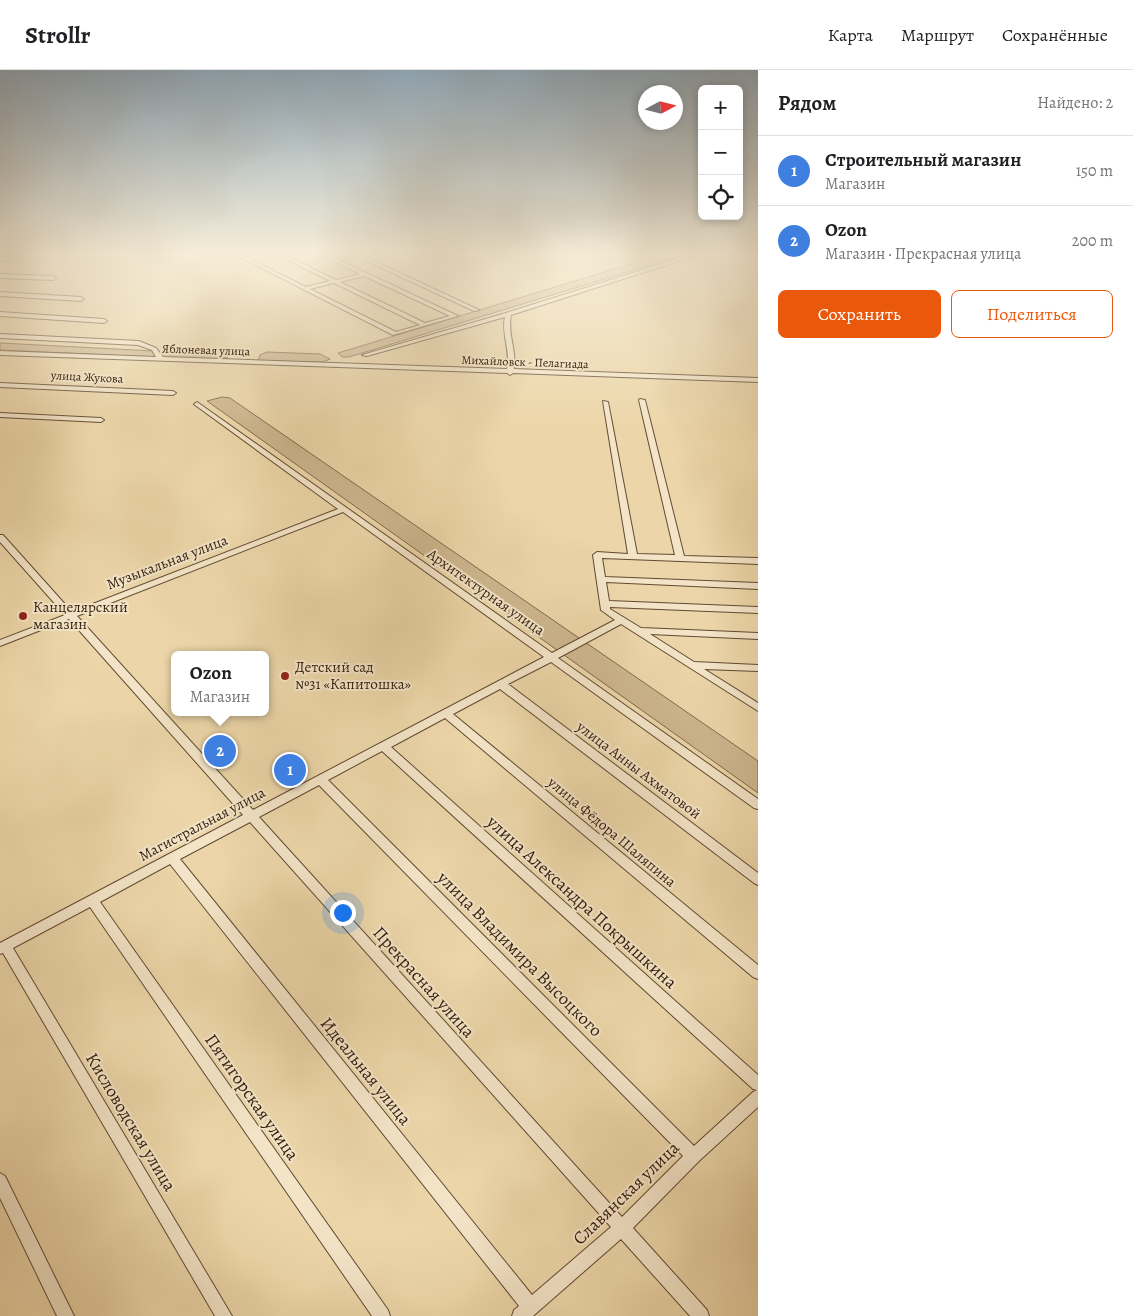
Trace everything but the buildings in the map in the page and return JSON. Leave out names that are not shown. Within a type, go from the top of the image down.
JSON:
[{"type":"street","points":[[349,311],[395,334],[455,316],[445,311]]},
{"type":"street","points":[[396,311],[425,325]]},
{"type":"street","points":[[364,355],[517,311]]},
{"type":"street","points":[[0,314],[104,321]]},
{"type":"street","points":[[508,314],[506,322],[511,345],[510,373]]},
{"type":"street","points":[[0,336],[139,343],[154,349],[161,360]]},
{"type":"street","name":"Яблоневая улица","points":[[0,353],[290,364]]},
{"type":"street","name":"Михайловск - Пелагиада","points":[[290,364],[758,380]]},
{"type":"street","name":"улица Жукова","points":[[0,385],[174,393]]},
{"type":"street","points":[[642,400],[680,558]]},
{"type":"street","points":[[605,402],[633,556]]},
{"type":"street","name":"Архитектурная улица","points":[[198,404],[758,805]]},
{"type":"street","points":[[0,415],[101,420]]},
{"type":"street","name":"Музыкальная улица","points":[[0,643],[344,509]]},
{"type":"street","name":"Прекрасная улица","points":[[0,537],[623,1227],[701,1316]]},
{"type":"street","points":[[757,707],[606,610],[597,555],[758,561]]},
{"type":"street","points":[[602,579],[758,586]]},
{"type":"street","points":[[606,604],[758,610]]},
{"type":"street","name":"Магистральная улица","points":[[3,948],[622,620]]},
{"type":"street","points":[[638,631],[758,636]]},
{"type":"street","points":[[690,665],[758,668]]},
{"type":"street","name":"улица Анны Ахматовой","points":[[501,684],[758,880]]},
{"type":"street","name":"улица Фёдора Шаляпина","points":[[446,713],[758,973]]},
{"type":"street","name":"улица Александра Покрышкина","points":[[383,746],[758,1084]]},
{"type":"street","name":"улица Владимира Высоцкого","points":[[320,779],[694,1156]]},
{"type":"street","name":"Идеальная улица","points":[[172,858],[525,1311]]},
{"type":"street","name":"Пятигорская улица","points":[[92,900],[382,1316]]},
{"type":"street","name":"Кисловодская улица","points":[[3,948],[224,1316]]},
{"type":"street","name":"Славянская улица","points":[[525,1311],[623,1227],[694,1156],[758,1097]]},
{"type":"street","points":[[0,1181],[66,1316]]},
{"type":"shaded area","points":[[476,311],[499,311],[349,357],[342,357],[338,353]]},
{"type":"shaded area","points":[[0,343],[212,354],[228,358],[224,360],[0,350]]},
{"type":"shaded area","points":[[267,352],[320,354],[330,359],[323,362],[258,361],[260,355]]},
{"type":"shaded area","points":[[222,397],[230,398],[758,761],[758,793],[207,401]]},
{"type":"place","name":"Канцелярский магазин","points":[[23,616]]},
{"type":"place","name":"Детский сад №31 «Капитошка»","points":[[285,676]]},
{"type":"place","name":"Ozon","points":[[220,751]]},
{"type":"place","name":"Строительный магазин","points":[[290,770]]}]
